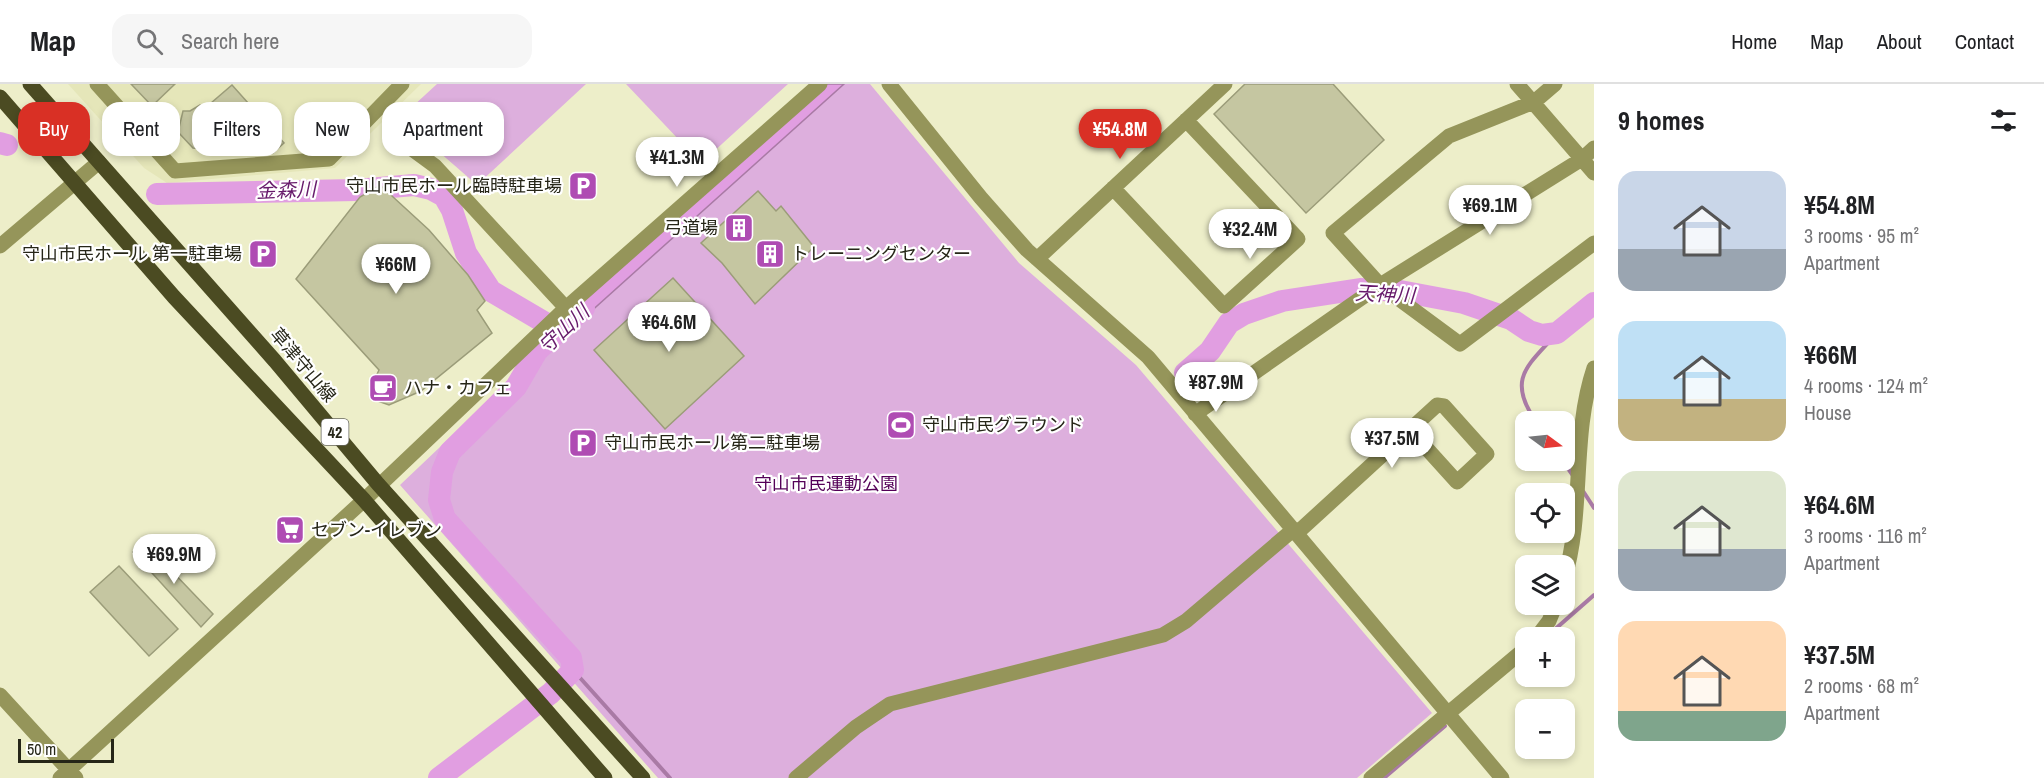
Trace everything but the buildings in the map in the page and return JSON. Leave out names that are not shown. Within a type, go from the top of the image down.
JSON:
[{"type":"main road","name":"草津守山線","points":[[30,84],[275,361],[378,484],[643,778]]},
{"type":"main road","name":"42","points":[[0,97],[174,297],[364,500],[605,778]]},
{"type":"street","points":[[97,84],[175,171],[329,159],[402,84]]},
{"type":"street","points":[[0,695],[68,775],[561,313],[820,84]]},
{"type":"street","points":[[889,84],[981,198],[1037,259],[1148,357],[1449,712],[1502,778]]},
{"type":"street","points":[[1037,259],[1225,84]]},
{"type":"street","points":[[1517,84],[1594,173]]},
{"type":"street","points":[[1555,84],[1534,102],[1449,136],[1333,233],[1380,285],[1460,344],[1594,243]]},
{"type":"street","points":[[1113,188],[1224,306],[1298,239],[1186,120]]},
{"type":"street","points":[[1195,414],[1380,285],[1582,159],[1594,148]]},
{"type":"street","points":[[421,156],[435,166],[561,313]]},
{"type":"street","points":[[0,246],[99,162]]},
{"type":"street","points":[[1569,555],[1578,508],[1581,428],[1588,386],[1594,368]]},
{"type":"street","points":[[796,778],[856,727],[890,704],[1163,635],[1186,621],[1296,531],[1437,405],[1444,406],[1487,454],[1457,482],[1410,430]]},
{"type":"street","points":[[1371,778],[1515,657]]},
{"type":"shaded area","points":[[68,84],[421,84],[403,102],[382,102],[382,122],[370,134],[370,102],[294,102],[294,156],[347,156],[335,168],[167,183],[144,168],[133,156],[180,156],[180,102],[102,102],[102,122],[90,108],[90,102],[84,102]]},
{"type":"green space","points":[[437,84],[586,84],[477,185],[444,156],[504,156],[504,102],[417,102]]},
{"type":"green space","points":[[626,84],[788,84],[701,163]]},
{"type":"green space","name":"守山市民運動公園","points":[[822,84],[870,84],[1019,263],[1136,365],[1432,713],[1357,778],[658,778],[400,485]]},
{"type":"water","points":[[824,84],[844,84],[568,332],[557,325]]},
{"type":"waterway","name":"金森川","points":[[0,143],[7,145]]},
{"type":"waterway","name":"金森川","points":[[157,194],[356,190],[414,185],[431,189],[444,196],[452,210],[466,253],[491,291],[559,331]]},
{"type":"waterway","name":"天神川","points":[[1185,373],[1210,351],[1229,323],[1244,314],[1282,301],[1360,289],[1400,291],[1464,303],[1511,319],[1529,331],[1542,335],[1557,333],[1594,303]]},
{"type":"waterway","name":"守山川","points":[[439,778],[551,693],[573,670],[571,658],[445,519],[439,500],[442,472],[450,452],[516,387],[537,351],[584,308]]},
{"type":"waterway","points":[[1529,411],[1523,394],[1524,373],[1557,333]]},
{"type":"waterway","points":[[1570,471],[1574,477]]},
{"type":"waterway","points":[[1583,491],[1594,508]]},
{"type":"waterway","points":[[1558,627],[1594,595]]},
{"type":"waterway","name":"守山川","points":[[573,670],[670,778]]},
{"type":"waterway","points":[[1384,778],[1445,726]]},
{"type":"place","name":"守山市民ホール臨時駐車場","points":[[583,186]]},
{"type":"place","name":"弓道場","points":[[739,228]]},
{"type":"place","name":"守山市民ホール 第一駐車場","points":[[263,254]]},
{"type":"place","name":"トレーニングセンター","points":[[770,254]]},
{"type":"place","name":"ハナ・カフェ","points":[[383,388]]},
{"type":"place","name":"守山市民グラウンド","points":[[901,425]]},
{"type":"place","name":"守山市民ホール第二駐車場","points":[[583,443]]},
{"type":"place","name":"セブン-イレブン","points":[[290,530]]}]
